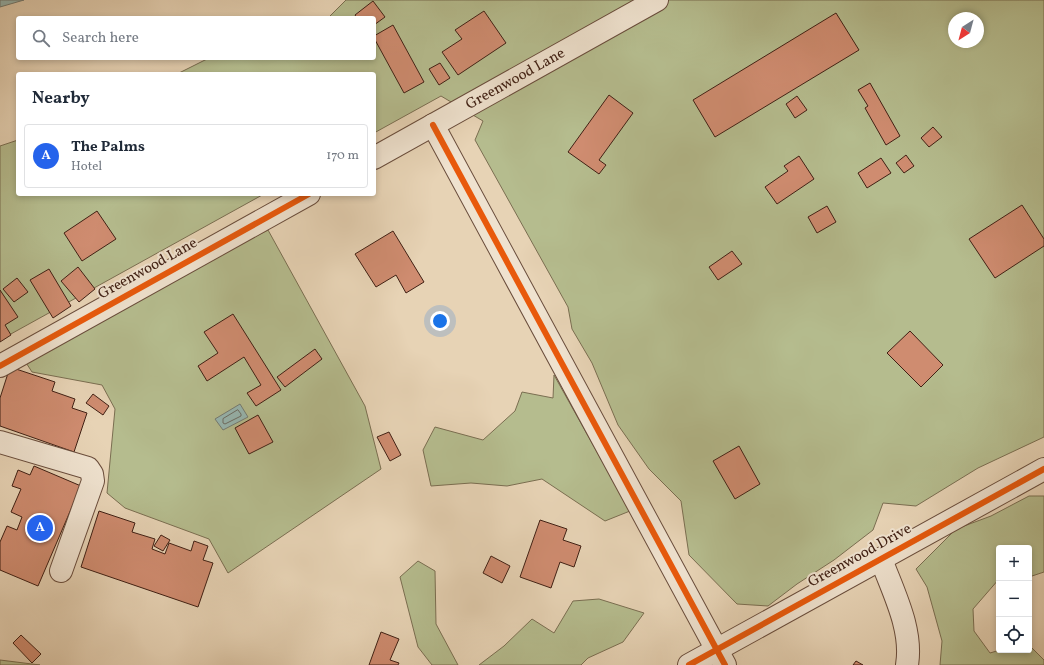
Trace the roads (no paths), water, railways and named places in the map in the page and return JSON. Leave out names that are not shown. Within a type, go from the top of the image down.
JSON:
[{"type":"street","name":"Greenwood Lane","points":[[376,157],[658,0]]},
{"type":"street","points":[[433,125],[721,657]]},
{"type":"street","name":"Greenwood Lane","points":[[0,366],[305,196]]},
{"type":"street","points":[[0,442],[88,468],[92,474],[93,481],[89,495],[61,571]]},
{"type":"street","name":"Greenwood Drive","points":[[689,665],[721,657],[881,559],[1044,469]]},
{"type":"street","points":[[881,559],[903,621],[907,638],[907,665]]},
{"type":"water","points":[[0,0],[24,0],[0,7]]},
{"type":"water","points":[[240,404],[248,417],[223,430],[215,419]]},
{"type":"place","name":"The Palms","points":[[40,528]]}]
